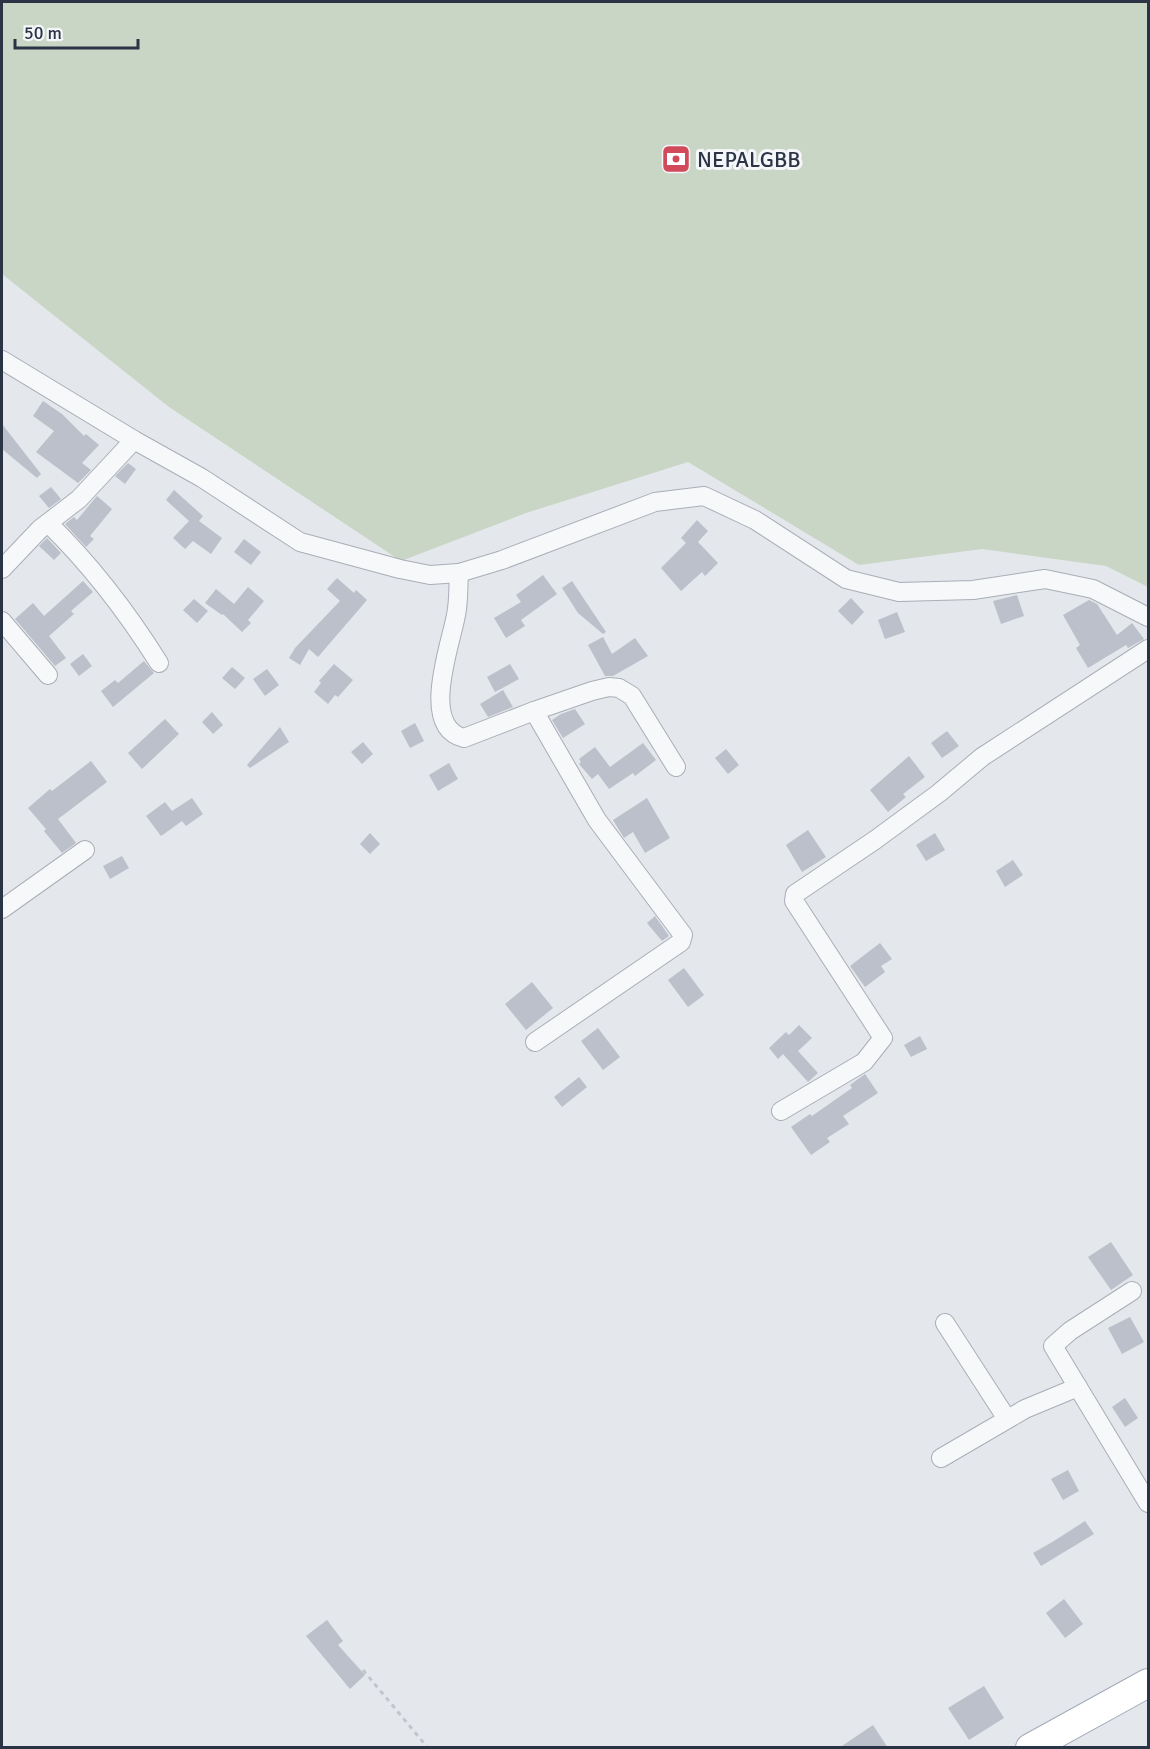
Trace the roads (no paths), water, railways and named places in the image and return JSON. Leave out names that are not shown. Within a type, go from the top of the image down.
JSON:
[{"type":"main road","points":[[1030,1748],[1149,1683]]},
{"type":"street","points":[[2,360],[134,440],[202,478],[300,542],[430,575],[459,573],[502,560],[655,502],[704,496],[755,520],[846,579],[899,592],[973,590],[1045,579],[1093,589],[1149,617]]},
{"type":"street","points":[[2,569],[48,523],[79,499],[134,440]]},
{"type":"street","points":[[48,523],[80,554],[136,626],[159,663]]},
{"type":"street","points":[[459,573],[457,612],[441,681],[440,701],[443,720],[458,737],[464,738],[592,691],[609,687],[619,688],[632,696],[676,767]]},
{"type":"street","points":[[3,626],[48,675]]},
{"type":"street","points":[[780,1112],[864,1062],[883,1038],[794,901],[795,894],[893,827],[982,757],[1149,649]]},
{"type":"street","points":[[534,711],[597,820],[683,935],[681,942],[535,1042]]},
{"type":"street","points":[[2,909],[85,850]]},
{"type":"street","points":[[1132,1291],[1070,1331],[1053,1346],[1149,1503]]},
{"type":"street","points":[[945,1323],[1007,1419]]},
{"type":"street","points":[[941,1458],[1025,1409],[1078,1387]]},
{"type":"place","name":"NEPALGBB","points":[[676,159]]}]
